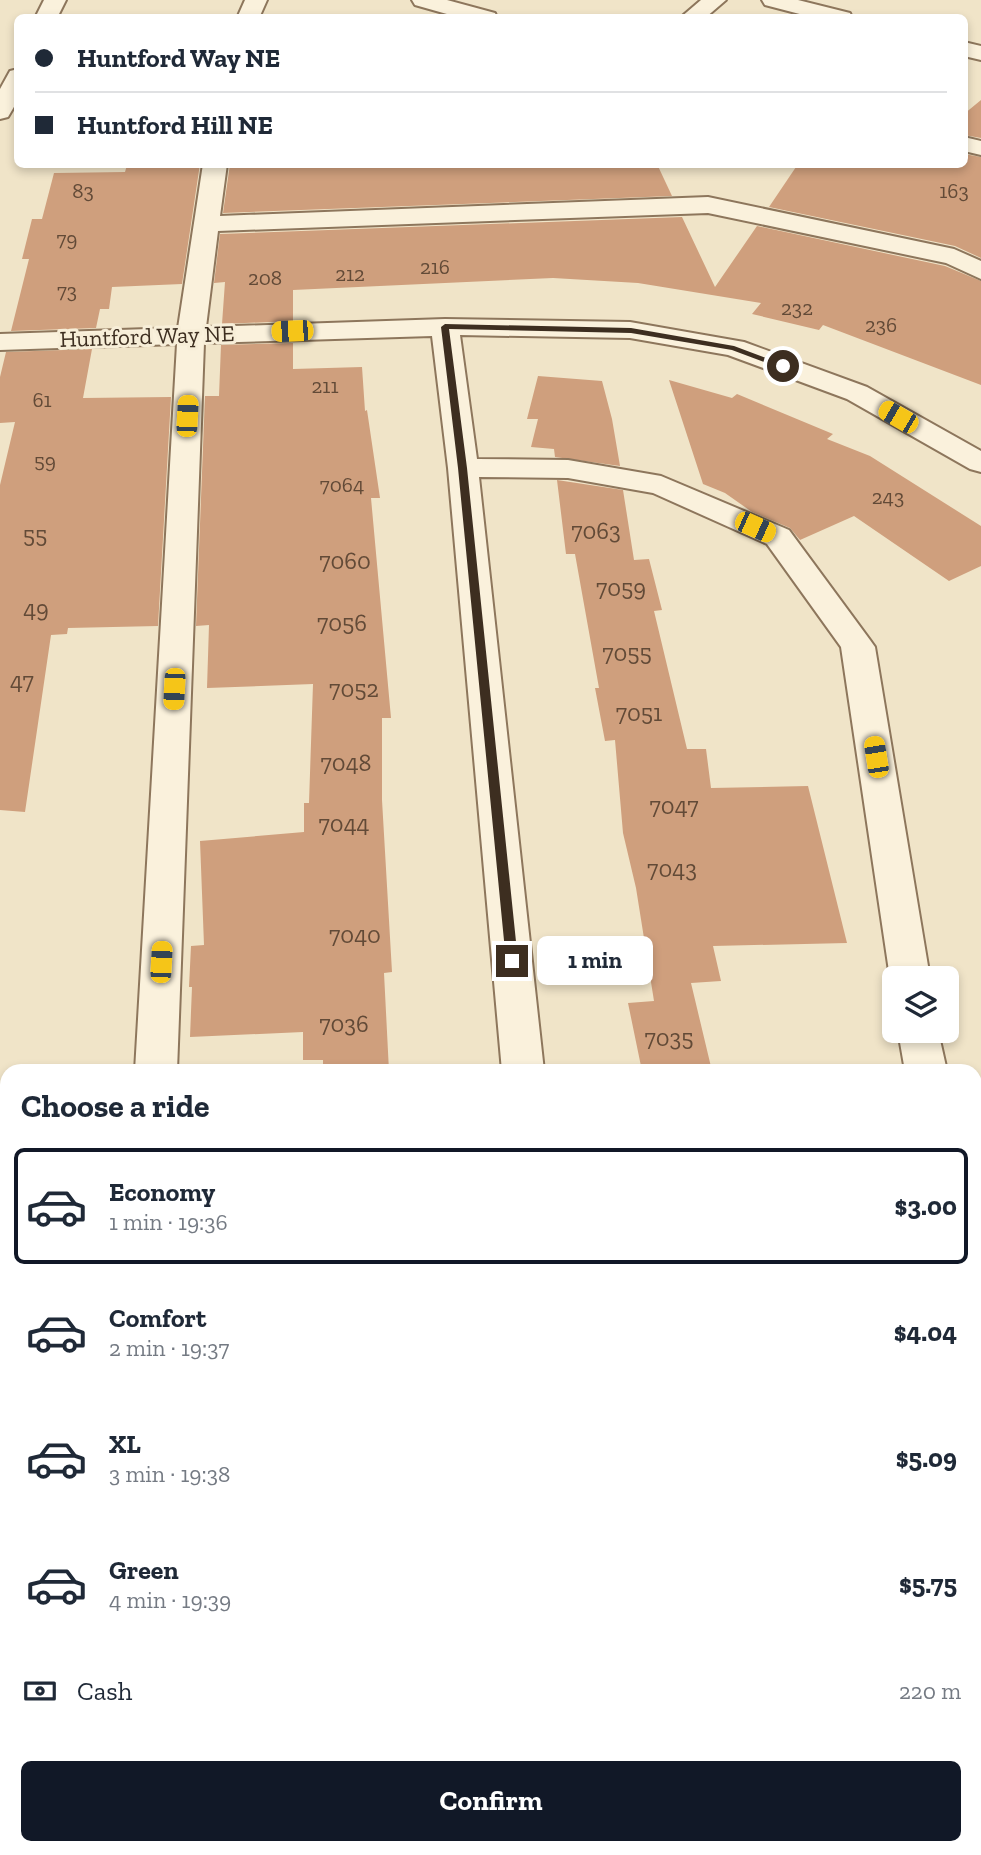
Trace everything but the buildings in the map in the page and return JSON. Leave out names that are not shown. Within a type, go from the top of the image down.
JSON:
[{"type":"street","points":[[423,0],[463,14]]},
{"type":"street","points":[[696,14],[715,0]]},
{"type":"street","points":[[773,0],[827,14]]},
{"type":"street","points":[[0,112],[14,84]]},
{"type":"street","points":[[156,1064],[191,334],[214,168]]},
{"type":"street","points":[[207,224],[708,205],[954,257],[981,271]]},
{"type":"street","points":[[445,327],[463,468],[522,1064]]},
{"type":"street","name":"Huntford Way NE","points":[[0,342],[445,327],[631,330],[734,348],[857,393],[981,463]]},
{"type":"street","points":[[463,468],[568,469],[661,485],[778,537],[859,647],[908,966]]},
{"type":"street","points":[[920,1043],[925,1064]]},
{"type":"route","points":[[512,961],[463,468],[445,327],[631,330],[734,348],[783,366]]}]
